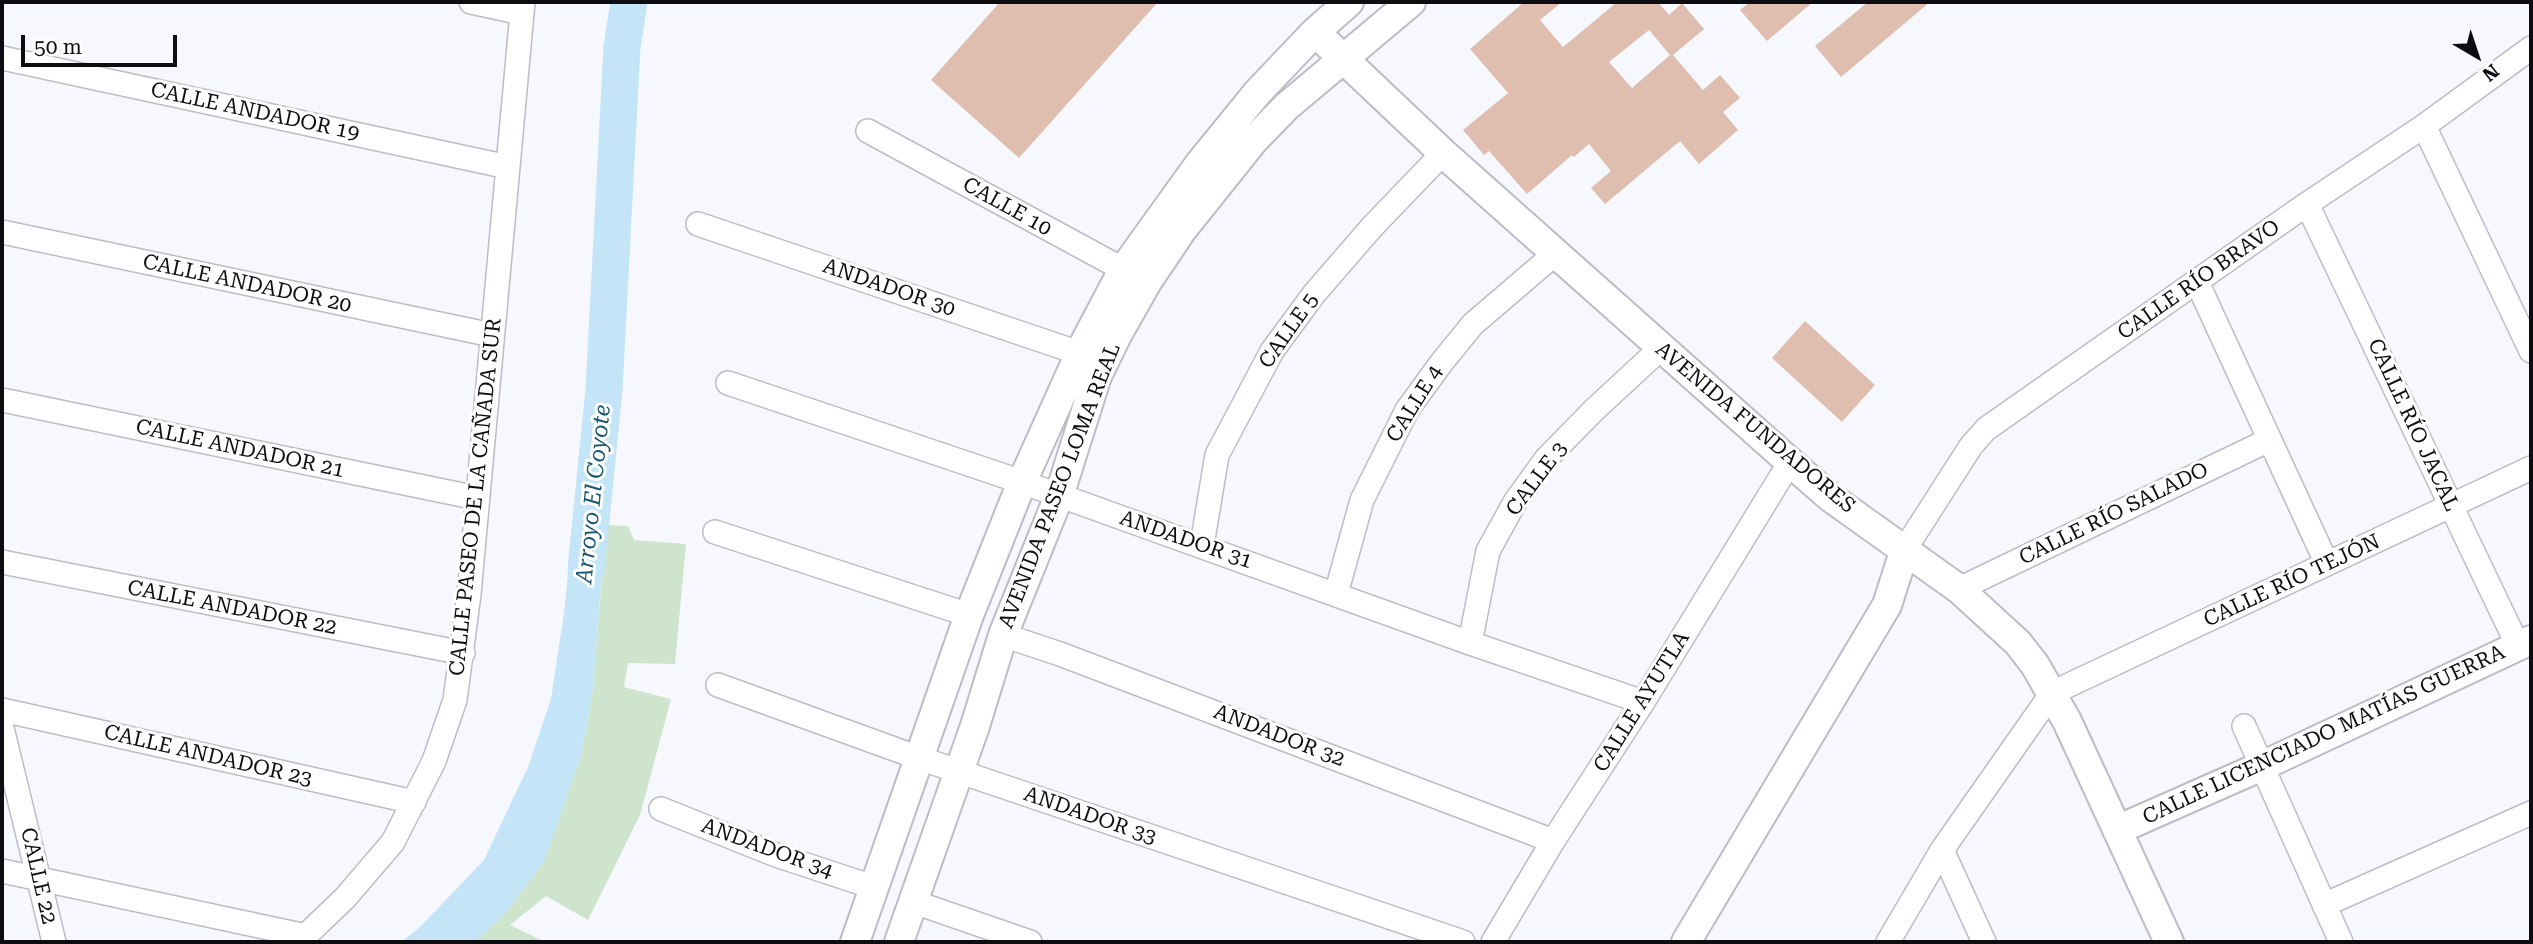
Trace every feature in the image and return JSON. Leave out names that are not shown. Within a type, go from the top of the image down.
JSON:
[{"type":"street","points":[[471,2],[522,7]]},
{"type":"street","name":"AVENIDA PASEO LOMA REAL","points":[[1172,223],[1200,163],[1257,93],[1315,32],[1349,2]]},
{"type":"street","name":"AVENIDA PASEO LOMA REAL","points":[[855,942],[969,615],[1022,482],[1079,353],[1172,223],[1286,107],[1411,2]]},
{"type":"street","name":"CALLE PASEO DE LA CAÑADA SUR","points":[[303,939],[345,898],[393,842],[434,761],[456,700],[463,653],[522,7]]},
{"type":"street","name":"AVENIDA FUNDADORES","points":[[1315,32],[1443,153],[1830,497],[1959,589],[2018,643],[2052,693],[2169,942]]},
{"type":"street","name":"CALLE RÍO BRAVO","points":[[1905,549],[1971,446],[1986,429],[2307,204],[2424,126],[2531,48]]},
{"type":"street","name":"CALLE ANDADOR 19","points":[[2,58],[508,167]]},
{"type":"street","points":[[2424,126],[2531,351]]},
{"type":"street","name":"CALLE 10","points":[[868,131],[1135,276]]},
{"type":"street","name":"CALLE 5","points":[[1202,545],[1217,455],[1272,351],[1314,295],[1372,227],[1443,153]]},
{"type":"street","name":"CALLE RÍO JACAL","points":[[2307,204],[2452,507],[2524,643]]},
{"type":"street","name":"ANDADOR 30","points":[[698,224],[1079,353]]},
{"type":"street","name":"CALLE ANDADOR 20","points":[[2,232],[492,335]]},
{"type":"street","name":"CALLE 4","points":[[1336,594],[1362,500],[1407,410],[1473,324],[1556,253]]},
{"type":"street","name":"AVENIDA PASEO LOMA REAL","points":[[899,942],[975,726],[1003,635],[1059,496],[1097,376],[1135,276]]},
{"type":"street","points":[[2197,282],[2327,564]]},
{"type":"street","name":"CALLE 3","points":[[1470,643],[1488,551],[1516,502],[1546,459],[1661,348]]},
{"type":"street","name":"ANDADOR 31","points":[[728,383],[1022,482],[1470,643],[1643,702]]},
{"type":"street","name":"CALLE ANDADOR 21","points":[[2,400],[477,498]]},
{"type":"street","name":"CALLE RÍO SALADO","points":[[1959,589],[2269,440]]},
{"type":"street","name":"CALLE AYUTLA","points":[[1493,942],[1553,841],[1643,702],[1790,462]]},
{"type":"street","name":"CALLE RÍO TEJÓN","points":[[2052,693],[2531,468]]},
{"type":"street","points":[[715,532],[969,615]]},
{"type":"street","points":[[1686,942],[1887,605],[1905,549]]},
{"type":"street","name":"CALLE ANDADOR 22","points":[[2,562],[463,653]]},
{"type":"street","name":"ANDADOR 32","points":[[1003,635],[1060,654],[1553,841]]},
{"type":"street","name":"CALLE LICENCIADO MATÍAS GUERRA","points":[[2117,830],[2262,766],[2524,643]]},
{"type":"street","name":"ANDADOR 33","points":[[718,685],[919,758],[1463,942]]},
{"type":"street","points":[[1888,942],[1942,850],[2052,693]]},
{"type":"street","name":"CALLE ANDADOR 23","points":[[2,710],[414,802]]},
{"type":"street","points":[[2244,726],[2340,942]]},
{"type":"street","name":"CALLE 22","points":[[2,732],[54,942]]},
{"type":"street","name":"ANDADOR 34","points":[[661,810],[776,855],[873,887]]},
{"type":"street","points":[[2324,905],[2531,813]]},
{"type":"street","points":[[1942,850],[1984,942]]},
{"type":"street","points":[[2,871],[39,877],[303,939]]},
{"type":"street","points":[[914,901],[1030,942]]},
{"type":"green space","points":[[606,525],[628,526],[634,540],[686,544],[675,664],[628,663],[624,687],[671,699],[640,815],[588,920],[546,896],[510,925],[545,942],[474,942],[501,918],[543,862],[581,755],[593,688]]},
{"type":"water","points":[[574,517],[606,519],[593,688],[581,755],[544,862],[501,918],[474,942],[401,942],[419,928],[484,860],[528,767],[551,699],[564,613]]},
{"type":"building","points":[[1000,2],[1158,2],[1019,158],[931,80]]},
{"type":"building","points":[[1524,2],[1562,2],[1540,20],[1563,47],[1617,2],[1658,2],[1669,15],[1682,3],[1704,29],[1673,55],[1703,90],[1720,75],[1740,98],[1723,112],[1738,130],[1699,164],[1680,141],[1605,204],[1591,188],[1611,171],[1589,144],[1574,157],[1572,155],[1527,194],[1489,151],[1484,155],[1463,130],[1508,93],[1470,49]],"holes":[[[1649,30],[1670,55],[1632,88],[1609,62]]]},
{"type":"building","points":[[1750,2],[1813,2],[1767,41],[1740,10]]},
{"type":"building","points":[[1868,2],[1930,2],[1841,77],[1815,46]]},
{"type":"building","points":[[1805,321],[1875,385],[1842,422],[1772,358]]},
{"type":"waterway","name":"Arroyo El Coyote","points":[[586,569],[604,390],[622,47],[629,2]]}]
